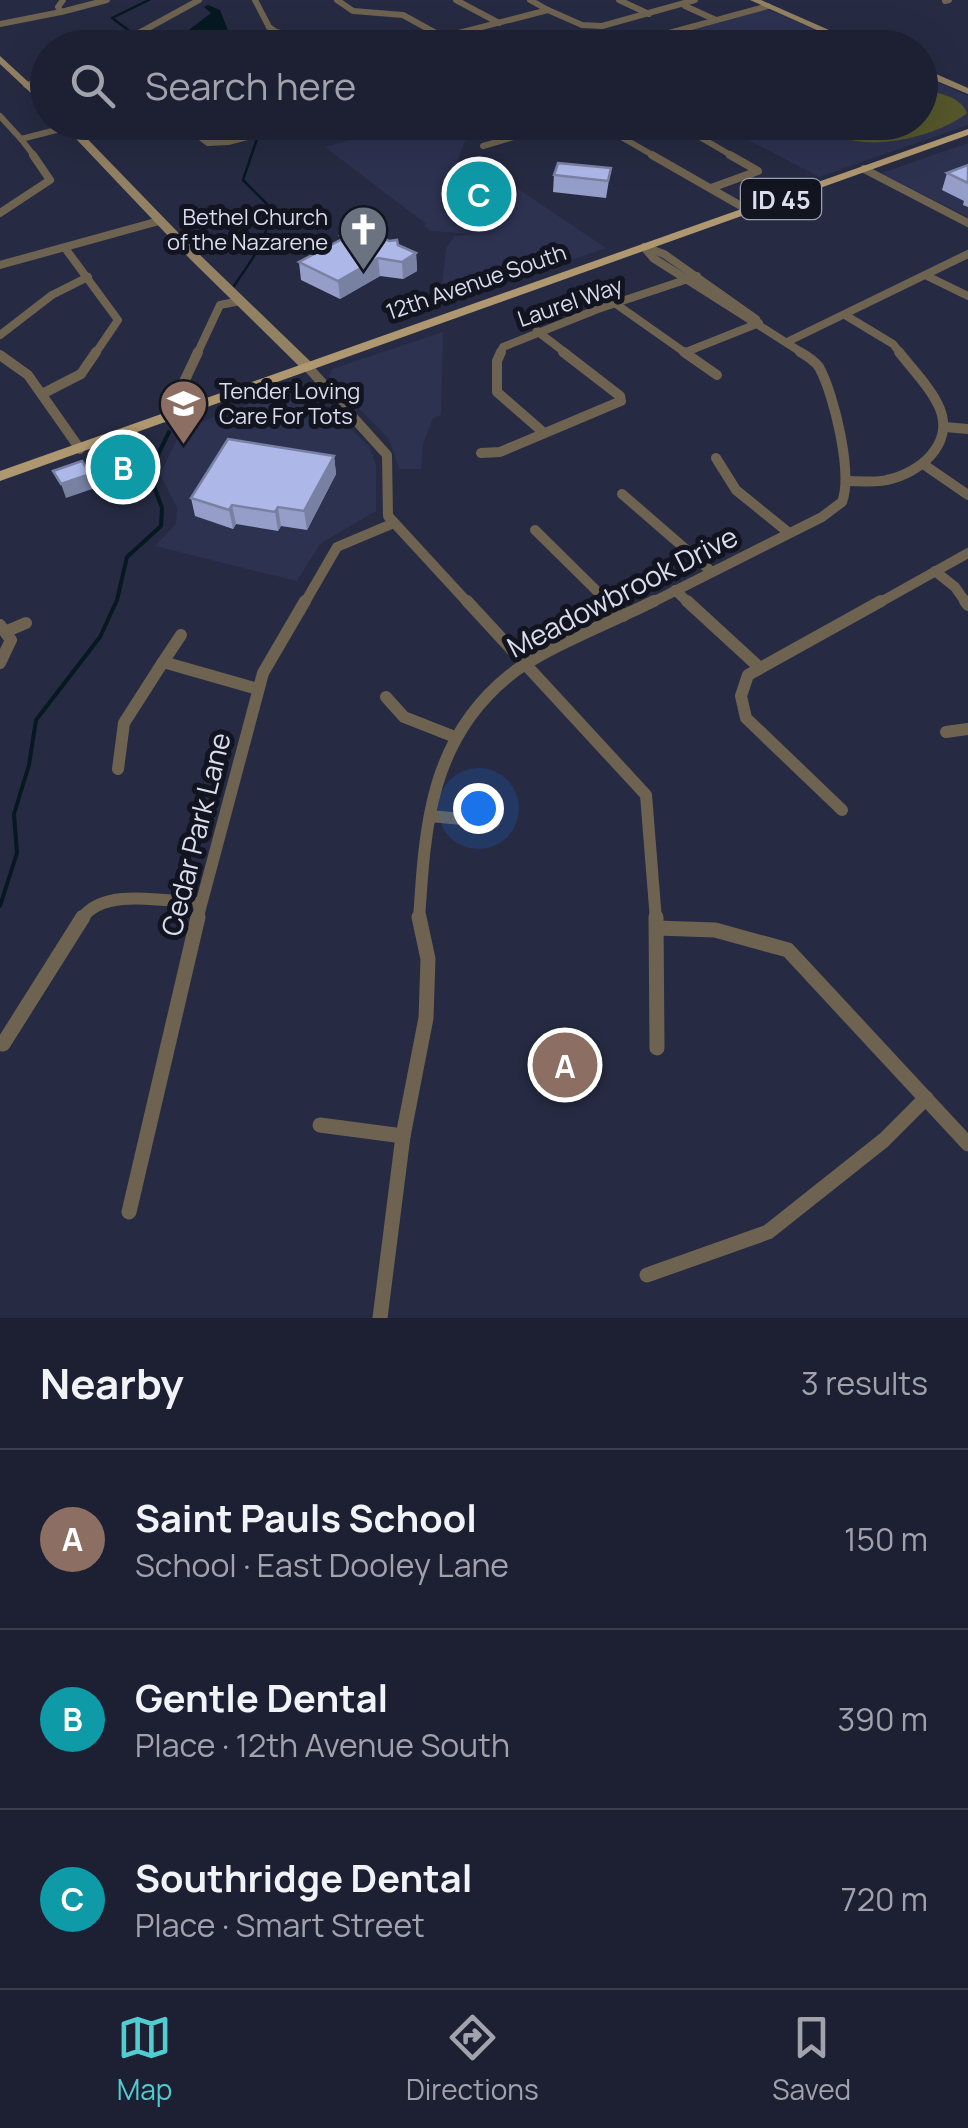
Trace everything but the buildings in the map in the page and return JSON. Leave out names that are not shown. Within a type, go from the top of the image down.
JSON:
[{"type":"main road","name":"12th Avenue South","points":[[0,476],[968,132]]},
{"type":"street","points":[[61,12],[58,8],[62,0]]},
{"type":"street","points":[[0,24],[107,0]]},
{"type":"street","points":[[144,30],[199,0]]},
{"type":"street","points":[[255,0],[269,26],[277,30]]},
{"type":"street","points":[[337,0],[353,11],[403,15],[429,30]]},
{"type":"street","points":[[456,0],[499,23]]},
{"type":"street","points":[[530,0],[590,27],[695,0]]},
{"type":"street","points":[[620,0],[649,14]]},
{"type":"street","points":[[754,0],[824,30]]},
{"type":"street","points":[[683,6],[714,20]]},
{"type":"street","points":[[678,30],[768,6]]},
{"type":"street","points":[[473,30],[548,10]]},
{"type":"street","points":[[0,59],[30,90]]},
{"type":"street","points":[[938,78],[968,90]]},
{"type":"street","points":[[0,116],[50,174],[50,180],[2,211]]},
{"type":"street","points":[[21,139],[30,136]]},
{"type":"street","points":[[82,140],[308,366],[387,456],[388,516],[646,795],[657,928],[656,1048]]},
{"type":"street","points":[[204,140],[236,140]]},
{"type":"street","points":[[483,146],[504,140]]},
{"type":"street","points":[[627,140],[748,210]]},
{"type":"street","points":[[704,140],[758,172],[711,188]]},
{"type":"street","points":[[864,170],[968,223]]},
{"type":"street","points":[[0,265],[160,221]]},
{"type":"street","points":[[644,247],[653,258],[692,278],[788,341],[820,369],[848,481],[888,480],[922,464],[940,445],[945,426],[940,406],[893,344],[845,314]]},
{"type":"street","points":[[42,394],[81,374],[118,320],[65,248]]},
{"type":"street","points":[[788,341],[968,254]]},
{"type":"street","points":[[926,276],[968,296]]},
{"type":"street","points":[[0,335],[52,295],[88,277]]},
{"type":"street","name":"Laurel Way","points":[[544,434],[506,402],[494,383],[502,347],[537,331],[692,278]]},
{"type":"street","points":[[167,418],[220,305],[240,301]]},
{"type":"street","points":[[616,304],[716,375]]},
{"type":"street","points":[[686,352],[758,323]]},
{"type":"street","points":[[482,453],[500,452],[621,401],[620,396],[537,331]]},
{"type":"street","points":[[0,356],[28,375],[80,449]]},
{"type":"street","points":[[945,426],[968,430]]},
{"type":"street","points":[[716,458],[736,490],[790,533]]},
{"type":"street","points":[[922,464],[968,495]]},
{"type":"street","name":"Meadowbrook Drive","points":[[380,1318],[403,1136],[426,1018],[428,959],[418,927],[430,816],[441,765],[455,737],[483,700],[525,666],[840,506],[848,481]]},
{"type":"street","points":[[622,494],[712,572]]},
{"type":"street","name":"Cedar Park Lane","points":[[129,1212],[201,903],[263,672],[337,547],[394,523]]},
{"type":"street","points":[[535,530],[623,616]]},
{"type":"street","points":[[842,810],[746,718],[740,704],[740,689],[748,675],[968,553]]},
{"type":"street","points":[[935,571],[955,587],[968,605]]},
{"type":"street","points":[[675,590],[760,668]]},
{"type":"street","points":[[0,663],[10,649],[3,628],[26,623]]},
{"type":"street","points":[[118,769],[118,734],[127,713],[180,635]]},
{"type":"street","points":[[164,662],[258,689]]},
{"type":"street","points":[[386,698],[404,718],[455,737]]},
{"type":"street","points":[[946,732],[968,729]]},
{"type":"street","points":[[430,816],[494,822]]},
{"type":"street","points":[[3,1044],[86,912],[108,900],[201,903]]},
{"type":"street","points":[[657,928],[715,930],[788,950],[968,1144]]},
{"type":"street","points":[[647,1275],[768,1232],[884,1140],[926,1098]]},
{"type":"street","points":[[320,1125],[403,1136]]},
{"type":"shaded area","points":[[204,7],[220,10],[228,30],[189,30],[211,13]]},
{"type":"shaded area","points":[[764,8],[816,30],[683,30]]},
{"type":"shaded area","points":[[938,83],[968,96],[968,125],[938,135]]},
{"type":"shaded area","points":[[350,140],[465,140],[441,204],[469,203],[458,194],[460,174],[484,166],[606,248],[459,299],[451,293],[441,293],[446,248],[455,236],[472,234],[430,231],[325,147]]},
{"type":"shaded area","points":[[748,140],[925,140],[819,177]]},
{"type":"shaded area","points":[[968,143],[968,217],[883,174],[885,172]]},
{"type":"shaded area","points":[[443,332],[441,415],[433,418],[423,444],[421,469],[399,469],[389,439],[329,377],[332,369]]},
{"type":"shaded area","points":[[303,384],[370,447],[376,466],[376,511],[320,544],[297,581],[155,546],[176,524],[177,508],[160,474],[182,429]]},
{"type":"green space","points":[[938,93],[958,102],[967,113],[939,129]]},
{"type":"green space","points":[[852,140],[901,140],[882,142]]},
{"type":"waterway","points":[[128,30],[112,18],[149,0]]},
{"type":"waterway","points":[[234,286],[259,247],[267,226],[267,204],[243,180],[257,140]]},
{"type":"waterway","points":[[0,906],[17,853],[14,814],[29,765],[36,720],[100,637],[117,600],[127,557],[161,526],[162,508],[149,473],[169,432]]},
{"type":"place","name":"Southridge Dental","points":[[479,194]]},
{"type":"place","name":"Bethel Church of the Nazarene","points":[[363,272]]},
{"type":"place","name":"Tender Loving Care For Tots","points":[[184,446]]},
{"type":"place","name":"Gentle Dental","points":[[123,467]]},
{"type":"place","name":"Saint Pauls School","points":[[565,1065]]}]
